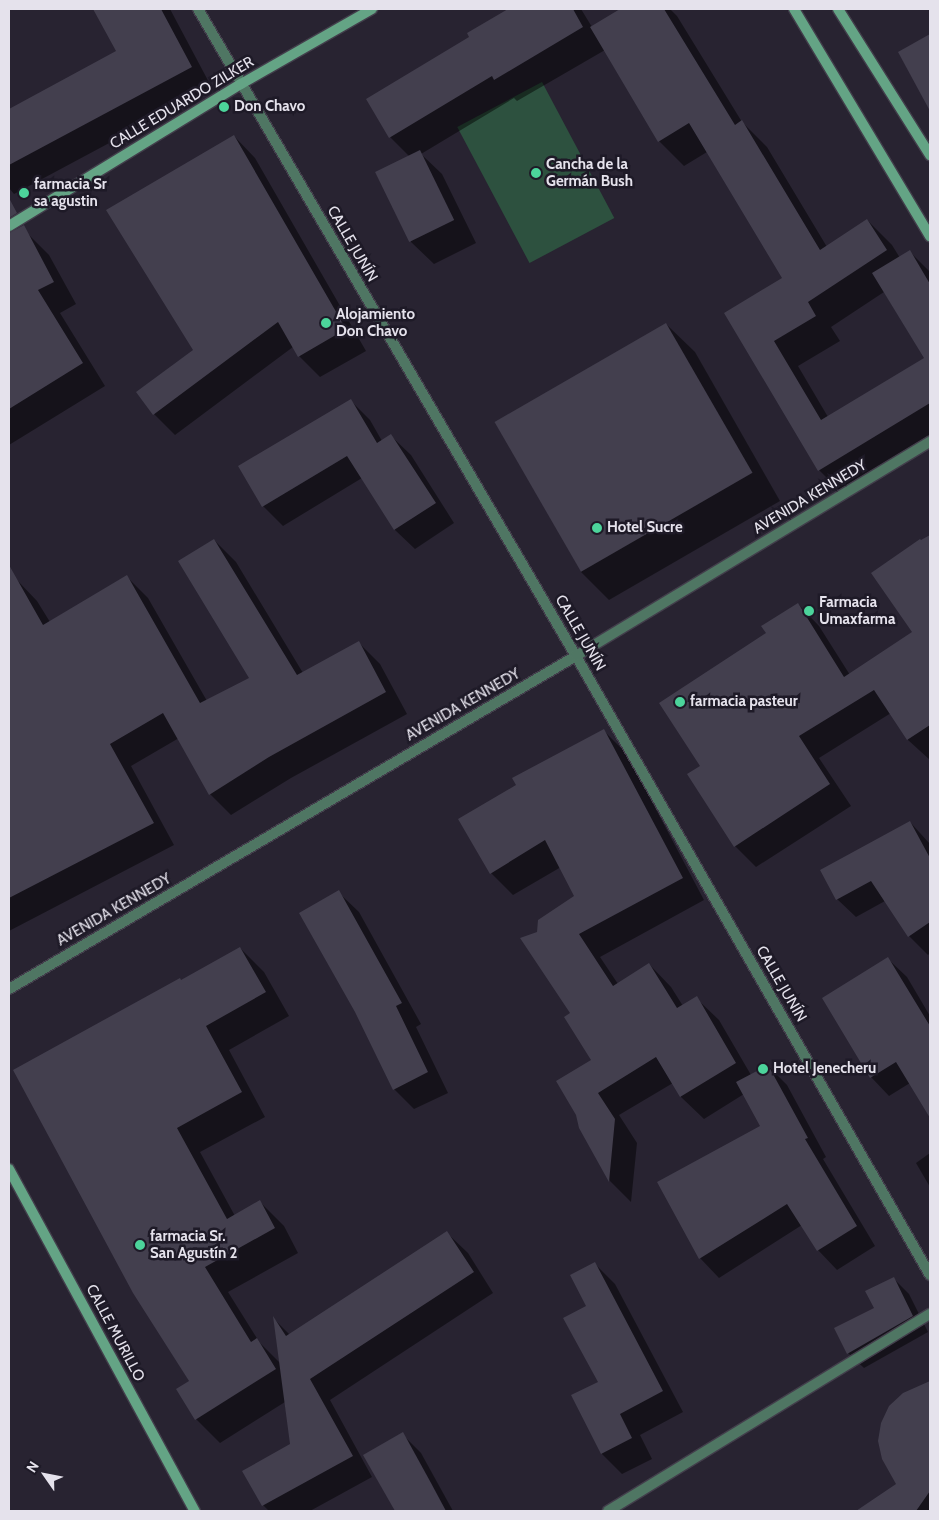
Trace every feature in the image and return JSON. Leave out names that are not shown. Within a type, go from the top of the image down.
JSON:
[{"type":"street","name":"CALLE JUNÍN","points":[[198,9],[576,656],[930,1275]]},
{"type":"street","name":"CALLE EDUARDO ZILKER","points":[[9,226],[241,84],[372,9]]},
{"type":"street","points":[[794,9],[930,236]]},
{"type":"street","points":[[838,9],[930,155]]},
{"type":"street","name":"AVENIDA KENNEDY","points":[[9,990],[576,656],[930,442]]},
{"type":"street","name":"CALLE MURILLO","points":[[9,1168],[195,1511]]},
{"type":"street","points":[[608,1511],[930,1314]]},
{"type":"green space","name":"Cancha de la Germán Bush","points":[[542,82],[614,218],[530,263],[457,127]]},
{"type":"building","points":[[93,9],[161,9],[192,67],[9,165],[9,109],[116,51]]},
{"type":"building","points":[[508,9],[573,9],[583,27],[494,80],[492,76],[389,138],[366,99],[469,37],[467,33]]},
{"type":"building","points":[[620,9],[664,9],[735,125],[742,120],[820,250],[867,219],[887,250],[808,302],[816,316],[774,341],[821,420],[924,358],[872,273],[910,250],[930,284],[930,403],[818,471],[724,313],[782,278],[689,123],[658,142],[590,27]]},
{"type":"building","points":[[930,34],[930,111],[898,52]]},
{"type":"building","points":[[234,135],[346,329],[298,357],[278,322],[153,415],[136,392],[193,350],[106,210]]},
{"type":"building","points":[[420,150],[454,220],[409,242],[375,172]]},
{"type":"building","points":[[9,198],[17,213],[9,218]]},
{"type":"building","points":[[24,225],[54,282],[38,290],[83,363],[9,409],[9,233]]},
{"type":"building","points":[[666,323],[752,473],[581,572],[495,422]]},
{"type":"building","points":[[351,399],[377,443],[391,434],[436,503],[394,530],[347,456],[262,507],[238,466]]},
{"type":"building","points":[[930,535],[930,725],[907,740],[874,690],[799,736],[830,784],[734,847],[687,774],[700,766],[659,703],[766,633],[761,626],[798,603],[844,677],[912,632],[871,573],[920,539]]},
{"type":"building","points":[[214,539],[297,675],[359,641],[386,692],[269,757],[209,795],[163,713],[110,744],[154,823],[9,898],[9,565],[43,625],[127,575],[200,703],[249,678],[178,561]]},
{"type":"building","points":[[604,729],[683,878],[579,934],[613,986],[649,963],[677,1008],[697,996],[736,1063],[680,1097],[656,1057],[598,1093],[615,1119],[609,1182],[579,1128],[576,1115],[556,1081],[591,1060],[564,1017],[570,1013],[520,938],[537,932],[538,920],[574,896],[545,840],[490,874],[458,819],[516,785],[512,778]]},
{"type":"building","points":[[910,821],[930,858],[930,922],[908,937],[871,881],[836,900],[820,870]]},
{"type":"building","points":[[339,890],[402,1003],[396,1006],[428,1072],[393,1090],[355,1012],[299,913]]},
{"type":"building","points":[[240,947],[266,992],[206,1026],[242,1092],[177,1128],[227,1219],[260,1200],[275,1228],[205,1267],[251,1342],[257,1338],[276,1369],[195,1420],[176,1389],[189,1381],[133,1293],[13,1070]]},
{"type":"building","points":[[888,957],[930,1026],[930,1118],[896,1062],[870,1078],[822,998]]},
{"type":"building","points":[[768,1065],[808,1138],[805,1139],[857,1226],[817,1251],[787,1204],[699,1259],[657,1182],[760,1126],[736,1082]]},
{"type":"building","points":[[447,1231],[474,1272],[310,1379],[353,1456],[262,1506],[242,1471],[290,1444],[273,1316],[286,1336]]},
{"type":"building","points":[[595,1262],[663,1391],[620,1414],[632,1438],[601,1454],[571,1395],[598,1382],[563,1318],[586,1306],[570,1275]]},
{"type":"building","points":[[894,1277],[913,1316],[847,1354],[834,1328],[874,1308],[865,1291]]},
{"type":"building","points":[[930,1381],[930,1491],[916,1511],[856,1511],[896,1484],[882,1459],[878,1441],[881,1423],[889,1406],[903,1393]]},
{"type":"building","points":[[403,1432],[446,1511],[395,1511],[363,1455]]},
{"type":"place","name":"Don Chavo","points":[[224,107]]},
{"type":"place","name":"Cancha de la Germán Bush","points":[[536,173]]},
{"type":"place","name":"farmacia Sr sa agustin","points":[[24,193]]},
{"type":"place","name":"Alojamiento Don Chavo","points":[[326,323]]},
{"type":"place","name":"Hotel Sucre","points":[[597,528]]},
{"type":"place","name":"Farmacia Umaxfarma","points":[[809,611]]},
{"type":"place","name":"farmacia pasteur","points":[[680,702]]},
{"type":"place","name":"Hotel Jenecheru","points":[[763,1069]]},
{"type":"place","name":"farmacia Sr. San Agustín 2","points":[[140,1245]]}]
